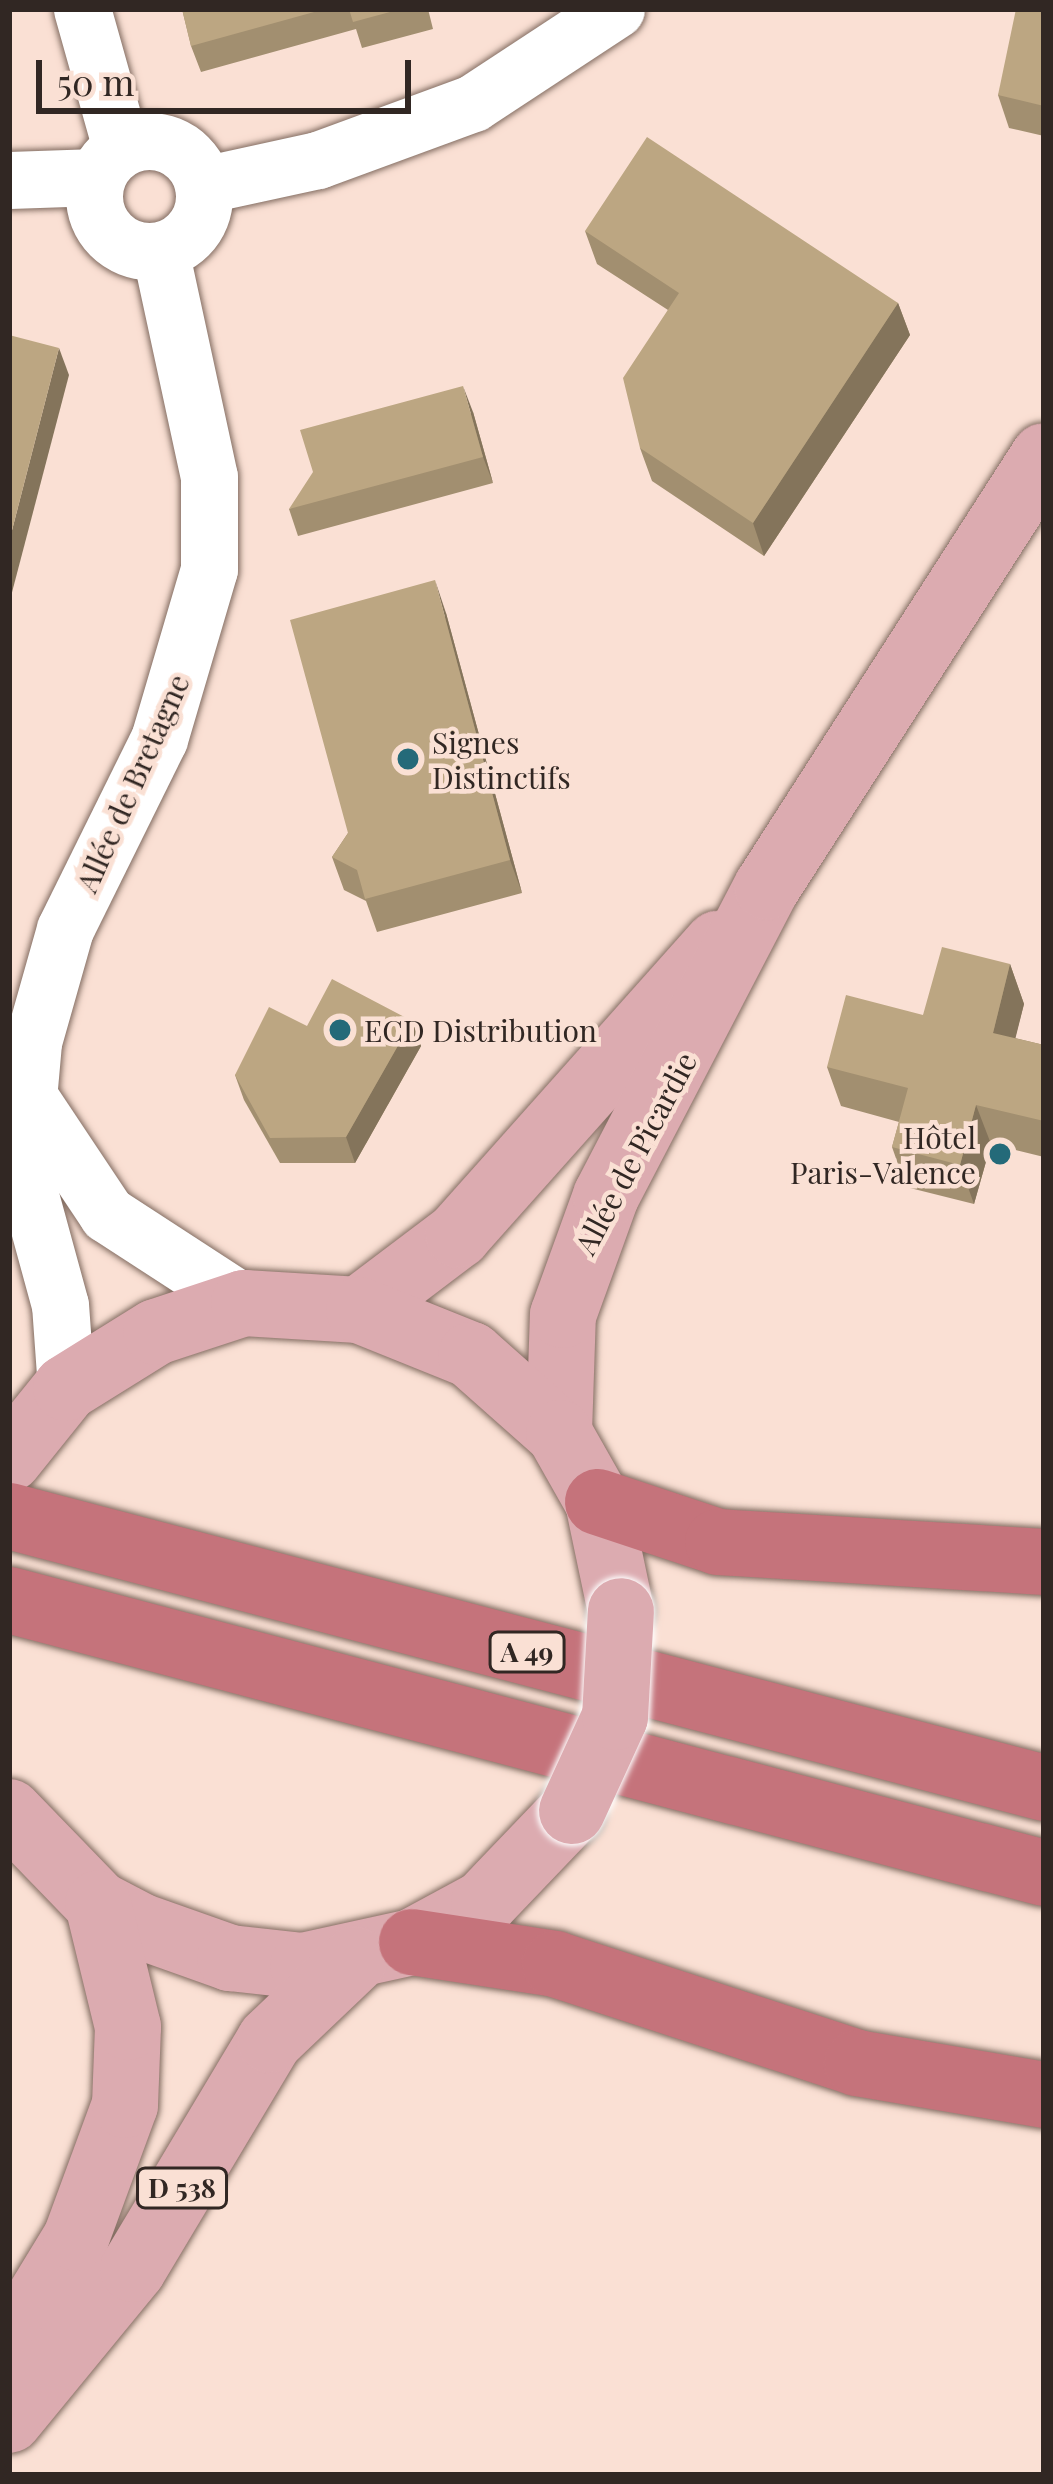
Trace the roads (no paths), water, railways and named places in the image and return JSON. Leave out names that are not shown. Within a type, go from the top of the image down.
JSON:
[{"type":"highway","points":[[598,1502],[718,1542],[1044,1562]]},
{"type":"highway","name":"A 49","points":[[9,1516],[1044,1789]]},
{"type":"highway","points":[[9,1600],[1044,1873]]},
{"type":"highway","points":[[383,1950],[555,1964],[857,2062],[1044,2095]]},
{"type":"main road","name":"Allée de Picardie","points":[[559,1433],[558,1346],[581,1252],[767,887],[1044,457]]},
{"type":"main road","name":"Allée de Picardie","points":[[359,1310],[458,1235],[767,887]]},
{"type":"main road","points":[[9,1459],[66,1388],[156,1332],[244,1303],[359,1310],[472,1355],[559,1433],[598,1502],[621,1611],[615,1717],[572,1811],[484,1903],[383,1950],[230,1958],[98,1904],[16,1835]]},
{"type":"main road","name":"D 538","points":[[9,2348],[76,2238],[125,2105],[128,2027],[98,1904]]},
{"type":"main road","name":"D 538","points":[[9,2420],[133,2269],[270,2040],[383,1950]]},
{"type":"street","points":[[9,180],[109,163],[166,144],[203,185],[198,222],[160,251],[128,248],[103,228],[109,163],[82,9]]},
{"type":"street","points":[[203,185],[318,160],[473,103],[616,9]]},
{"type":"street","name":"Allée de Bretagne","points":[[66,1388],[60,1305],[26,1205],[31,1100],[45,982],[159,739],[209,569],[209,477],[160,251]]},
{"type":"street","points":[[31,1100],[107,1214],[244,1303]]},
{"type":"place","name":"Signes Distinctifs","points":[[408,759]]},
{"type":"place","name":"ECD Distribution","points":[[340,1030]]},
{"type":"place","name":"Hôtel Paris-Valence","points":[[1000,1154]]}]
